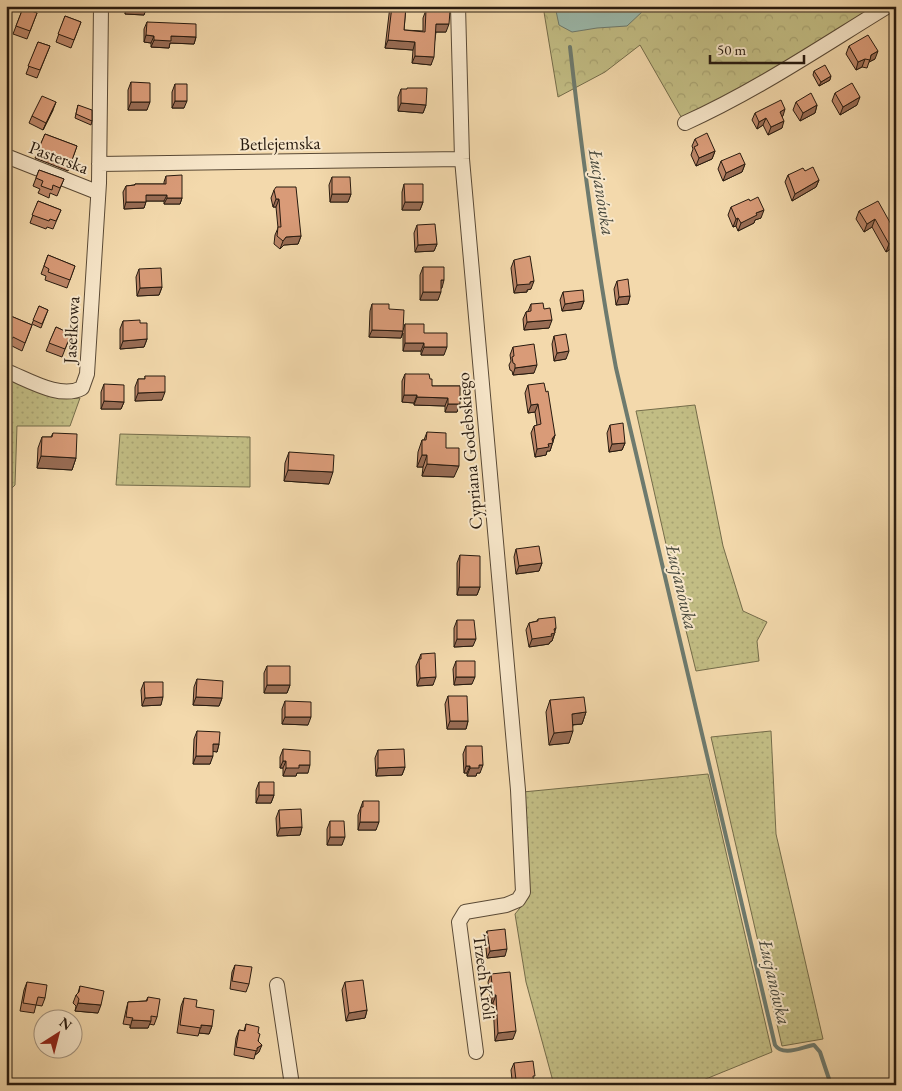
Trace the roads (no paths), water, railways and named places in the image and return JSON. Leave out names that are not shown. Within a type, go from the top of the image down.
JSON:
[{"type":"street","points":[[97,192],[101,6]]},
{"type":"street","name":"Cypriana Godebskiego","points":[[458,6],[462,159],[518,790],[523,892]]},
{"type":"street","points":[[684,123],[734,100],[888,6]]},
{"type":"street","name":"Pasterska","points":[[6,156],[97,192]]},
{"type":"street","name":"Betlejemska","points":[[99,164],[462,159]]},
{"type":"street","name":"Jasełkowa","points":[[6,371],[58,392],[76,392],[82,388],[87,374],[97,192]]},
{"type":"street","name":"Trzech Króli","points":[[476,1052],[459,922],[465,912],[506,905],[518,900],[523,892]]},
{"type":"street","points":[[277,985],[292,1085]]},
{"type":"waterway","name":"Łucjanówka","points":[[570,47],[590,208],[616,368],[775,1045],[778,1049],[788,1051],[814,1045],[820,1052],[831,1085]]},
{"type":"waterway","points":[[6,697],[7,380]]}]
